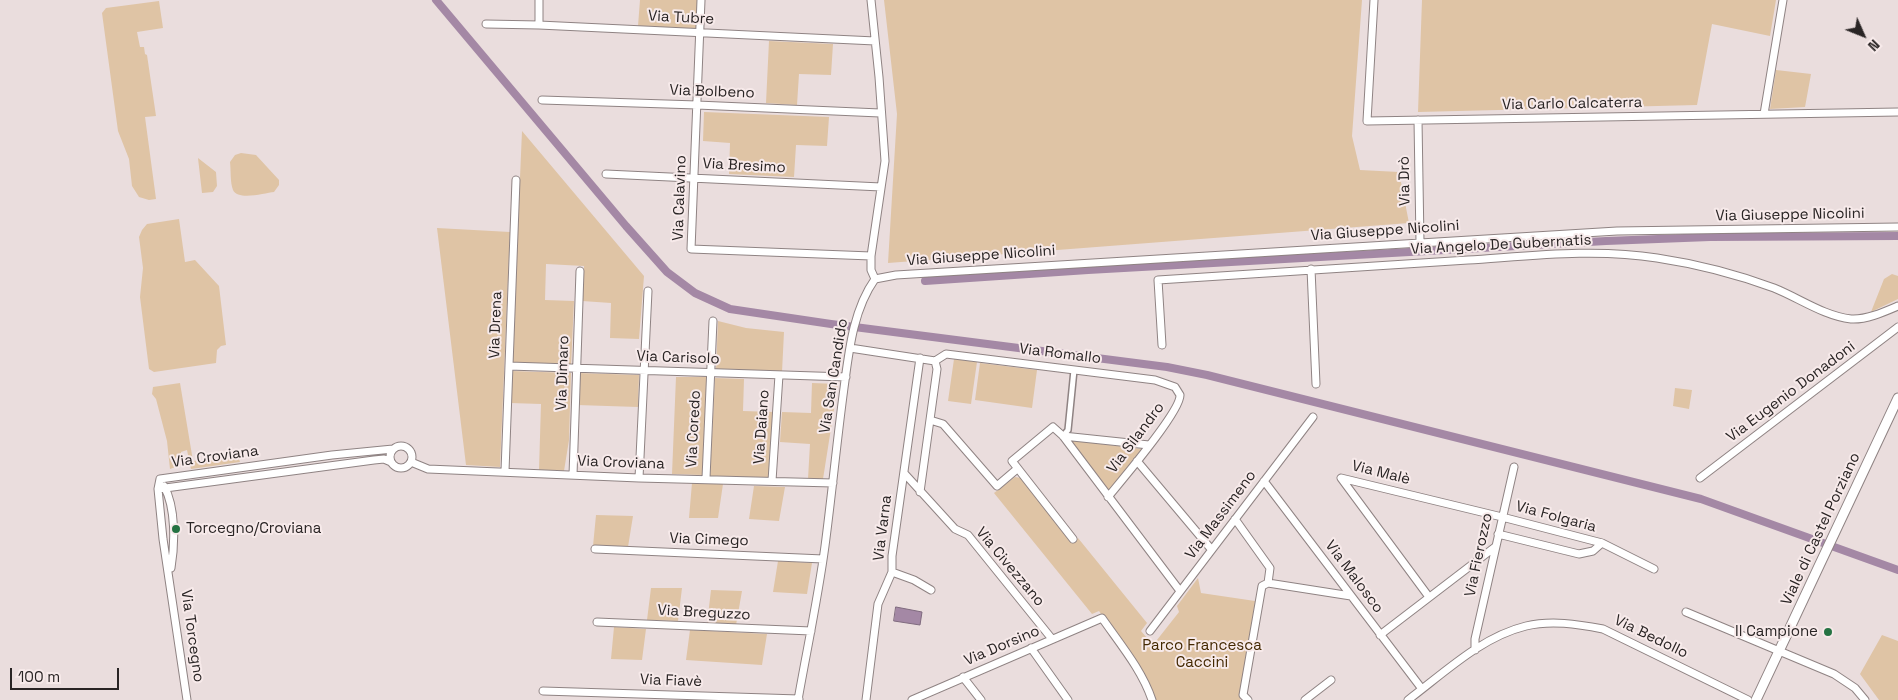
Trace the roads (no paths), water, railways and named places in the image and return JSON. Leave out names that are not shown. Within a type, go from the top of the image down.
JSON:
[{"type":"street","points":[[539,0],[539,25]]},
{"type":"street","name":"Via Calavino","points":[[702,0],[691,249],[872,256]]},
{"type":"street","points":[[871,0],[884,161],[872,256],[871,270],[875,279]]},
{"type":"street","name":"Via Carlo Calcaterra","points":[[1374,0],[1367,121],[1898,112]]},
{"type":"street","points":[[1764,114],[1783,0]]},
{"type":"street","name":"Via Tubre","points":[[486,24],[875,41]]},
{"type":"street","name":"Via Bolbeno","points":[[542,100],[697,104],[880,113]]},
{"type":"street","name":"Via Drò","points":[[1418,120],[1420,242]]},
{"type":"street","name":"Via Bresimo","points":[[606,174],[881,187]]},
{"type":"street","name":"Via Drena","points":[[505,471],[516,180]]},
{"type":"street","name":"Via Giuseppe Nicolini","points":[[875,279],[896,275],[1618,231],[1898,227]]},
{"type":"street","name":"Via Angelo De Gubernatis","points":[[1162,345],[1158,280],[1311,269],[1617,253],[1673,260],[1734,274],[1774,289],[1832,315],[1852,319],[1881,314],[1898,306]]},
{"type":"street","points":[[1311,269],[1316,384]]},
{"type":"street","name":"Via Dimaro","points":[[573,475],[580,271]]},
{"type":"street","name":"Via San Candido","points":[[798,700],[823,559],[850,348],[857,316],[869,287],[875,279]]},
{"type":"street","points":[[639,478],[648,290]]},
{"type":"street","name":"Via Coredo","points":[[706,478],[713,321]]},
{"type":"street","name":"Via Eugenio Donadoni","points":[[1700,478],[1898,327]]},
{"type":"street","points":[[850,348],[935,361],[937,369],[920,492]]},
{"type":"street","name":"Via Romallo","points":[[935,361],[946,354],[1155,380],[1170,384],[1180,392]]},
{"type":"street","name":"Via Varna","points":[[866,700],[878,604],[892,572],[892,556],[920,358]]},
{"type":"street","name":"Via Carisolo","points":[[509,366],[846,377]]},
{"type":"street","points":[[1063,436],[1068,430],[1074,370]]},
{"type":"street","name":"Via Daiano","points":[[772,480],[779,375]]},
{"type":"street","name":"Via Silandro","points":[[1108,497],[1179,404],[1180,392]]},
{"type":"street","name":"Viale di Castel Porziano","points":[[1756,700],[1898,398]]},
{"type":"street","name":"Via Massimeno","points":[[1150,631],[1313,416]]},
{"type":"street","points":[[930,420],[943,424],[997,486],[1017,469]]},
{"type":"street","points":[[1073,539],[1012,461],[1053,427],[1063,436],[1180,591]]},
{"type":"street","points":[[1063,436],[1149,445]]},
{"type":"street","points":[[403,446],[409,449],[412,455],[411,462],[399,468],[391,462],[390,455],[393,449],[403,446]]},
{"type":"street","name":"Via Croviana","points":[[160,479],[332,455],[393,449]]},
{"type":"street","points":[[332,455],[330,463],[332,466]]},
{"type":"street","name":"Via Croviana","points":[[158,490],[374,460],[384,459],[391,462]]},
{"type":"street","points":[[1137,461],[1211,549]]},
{"type":"street","name":"Via Croviana","points":[[411,462],[428,469],[639,478],[706,478],[833,483]]},
{"type":"street","points":[[276,463],[278,473]]},
{"type":"street","name":"Via Fierozzo","points":[[1475,650],[1475,639],[1514,466]]},
{"type":"street","points":[[219,470],[221,480]]},
{"type":"street","name":"Via Civezzano","points":[[904,472],[955,529],[968,535],[1052,639]]},
{"type":"street","name":"Via Malè","points":[[1429,597],[1341,478],[1502,517]]},
{"type":"street","name":"Via Torcegno","points":[[160,479],[166,488],[173,521],[174,537],[170,576]]},
{"type":"street","name":"Via Torcegno","points":[[160,479],[158,490],[163,539],[187,700]]},
{"type":"street","name":"Via Malosco","points":[[1264,481],[1422,689]]},
{"type":"street","name":"Via Folgaria","points":[[1502,517],[1602,543],[1654,569]]},
{"type":"street","points":[[1236,519],[1270,568],[1268,583]]},
{"type":"street","name":"Via Folgaria","points":[[1498,534],[1578,554],[1592,551],[1602,543]]},
{"type":"street","points":[[163,539],[171,540],[174,537]]},
{"type":"street","points":[[1380,635],[1495,547]]},
{"type":"street","name":"Via Cimego","points":[[595,549],[823,559]]},
{"type":"street","points":[[892,572],[914,580],[931,590]]},
{"type":"street","points":[[1246,697],[1262,586],[1268,583],[1351,596]]},
{"type":"street","points":[[1686,612],[1838,676],[1855,688],[1864,700]]},
{"type":"street","name":"Via Dorsino","points":[[912,700],[1102,618],[1134,664],[1149,690],[1152,700]]},
{"type":"street","name":"Via Breguzzo","points":[[596,622],[811,632]]},
{"type":"street","name":"Via Bedollo","points":[[1408,700],[1475,650],[1500,636],[1526,626],[1555,623],[1580,624],[1603,629],[1748,700]]},
{"type":"street","points":[[1032,648],[1068,700]]},
{"type":"street","points":[[963,677],[981,700]]},
{"type":"street","points":[[1305,700],[1331,680]]},
{"type":"street","name":"Via Fiavè","points":[[543,690],[798,700]]},
{"type":"waterway","points":[[436,0],[667,272],[695,293],[730,309],[831,324],[1167,367],[1207,375],[1701,499],[1898,570]]},
{"type":"waterway","points":[[925,281],[1606,241],[1710,237],[1898,236]]},
{"type":"place","name":"Torcegno/Croviana","points":[[176,529]]},
{"type":"place","name":"Il Campione","points":[[1828,632]]},
{"type":"park label","name":"Parco Francesca Caccini","points":[[1202,654]]}]
